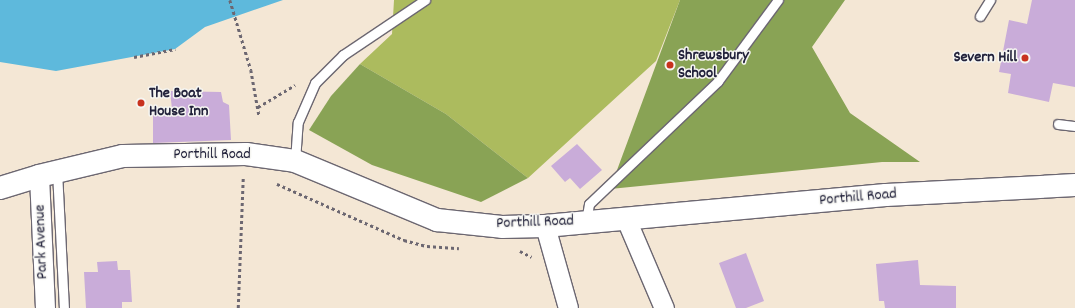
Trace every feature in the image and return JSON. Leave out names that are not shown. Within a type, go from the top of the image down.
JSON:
[{"type":"street","name":"Porthill Road","points":[[5,186],[123,156],[246,154],[295,161],[437,220],[502,227],[545,226],[586,221],[626,219],[886,195],[1075,185]]},
{"type":"street","name":"Park Avenue","points":[[45,308],[48,174]]},
{"type":"street","points":[[626,219],[664,308]]},
{"type":"street","points":[[545,226],[568,308]]},
{"type":"lane","points":[[295,161],[298,122],[315,83],[342,55],[424,0]]},
{"type":"lane","points":[[586,221],[589,204],[718,81],[778,0]]},
{"type":"lane","points":[[980,16],[990,0]]},
{"type":"lane","points":[[1058,124],[1075,126]]},
{"type":"lane","points":[[48,174],[64,308]]},
{"type":"path","points":[[230,0],[251,70],[259,116]]},
{"type":"path","points":[[134,57],[174,49]]},
{"type":"path","points":[[238,308],[243,174]]},
{"type":"path","points":[[518,250],[531,258],[536,257]]},
{"type":"green space","points":[[394,0],[680,0],[656,61],[528,178],[446,114],[360,64],[392,34]]},
{"type":"green space","points":[[680,0],[845,0],[812,47],[850,113],[920,162],[882,162],[610,189]]},
{"type":"green space","points":[[360,64],[446,114],[528,178],[481,202],[372,165],[309,130],[331,96]]},
{"type":"water","points":[[0,0],[283,0],[205,27],[175,49],[56,71],[0,62]]},
{"type":"building","name":"Severn Hill","points":[[1032,0],[1075,0],[1075,87],[1053,83],[1049,102],[1008,93],[1011,74],[999,72],[1009,20],[1027,24]]},
{"type":"building","points":[[170,91],[221,92],[223,102],[229,105],[231,140],[153,143],[153,110],[172,109]]},
{"type":"building","points":[[577,144],[602,170],[580,189],[570,178],[565,182],[551,166]]},
{"type":"building","points":[[746,253],[764,301],[746,308],[736,308],[719,263]]},
{"type":"building","points":[[918,260],[920,285],[956,286],[956,308],[885,308],[884,301],[879,301],[876,264]]},
{"type":"building","points":[[117,261],[118,270],[130,270],[132,302],[122,302],[122,308],[86,308],[84,272],[98,272],[97,262]]},
{"type":"place","name":"Severn Hill","points":[[1025,58]]},
{"type":"place","name":"Shrewsbury School","points":[[670,65]]},
{"type":"place","name":"The Boat House Inn","points":[[141,103]]}]
